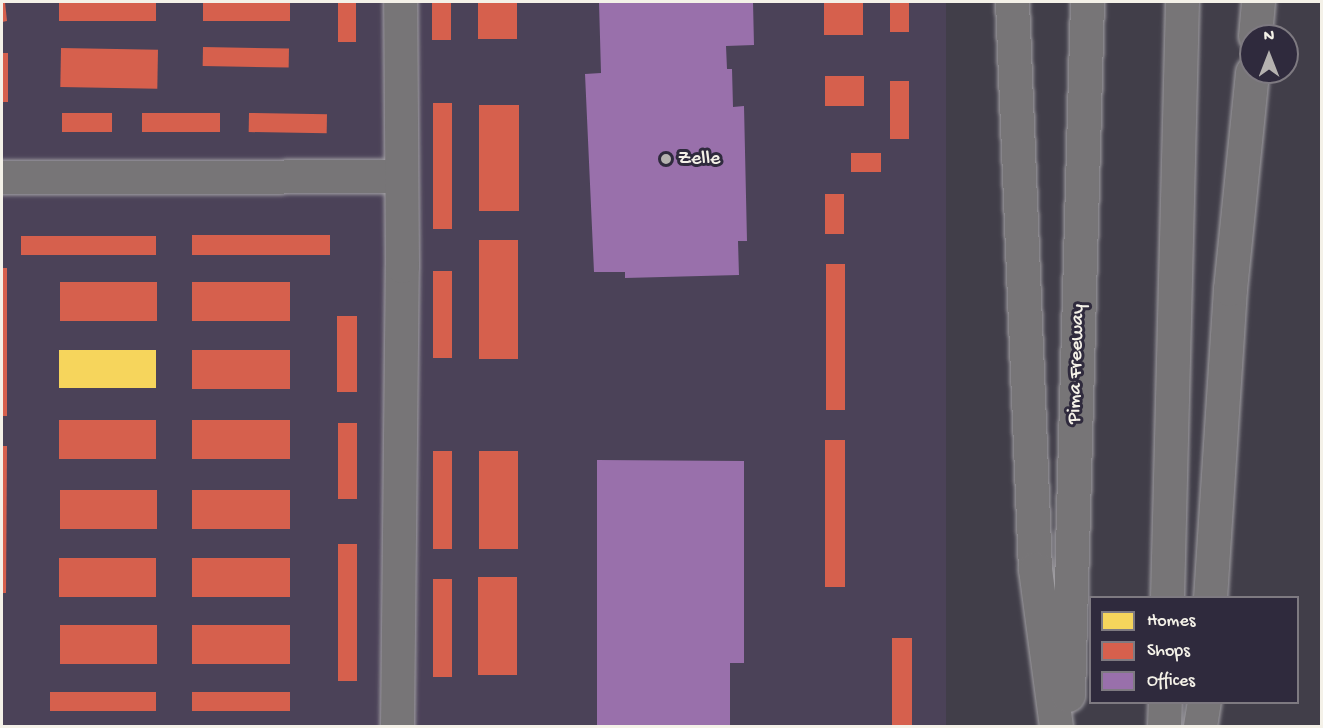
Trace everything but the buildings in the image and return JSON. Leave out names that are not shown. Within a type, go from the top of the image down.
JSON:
[{"type":"main road","points":[[397,726],[400,2]]},
{"type":"main road","points":[[1012,2],[1035,569],[1056,726]]},
{"type":"main road","name":"Pima Freeway","points":[[1067,726],[1086,2]]},
{"type":"main road","points":[[1167,596],[1182,2]]},
{"type":"main road","points":[[1256,24],[1258,2]]},
{"type":"main road","points":[[1210,596],[1226,337],[1251,84]]},
{"type":"main road","points":[[2,177],[401,176]]},
{"type":"main road","points":[[1164,726],[1165,704]]},
{"type":"main road","points":[[1200,726],[1204,704]]},
{"type":"shaded area","points":[[2,2],[946,2],[946,726],[2,726]]},
{"type":"place","name":"Zelle","points":[[666,159]]}]
